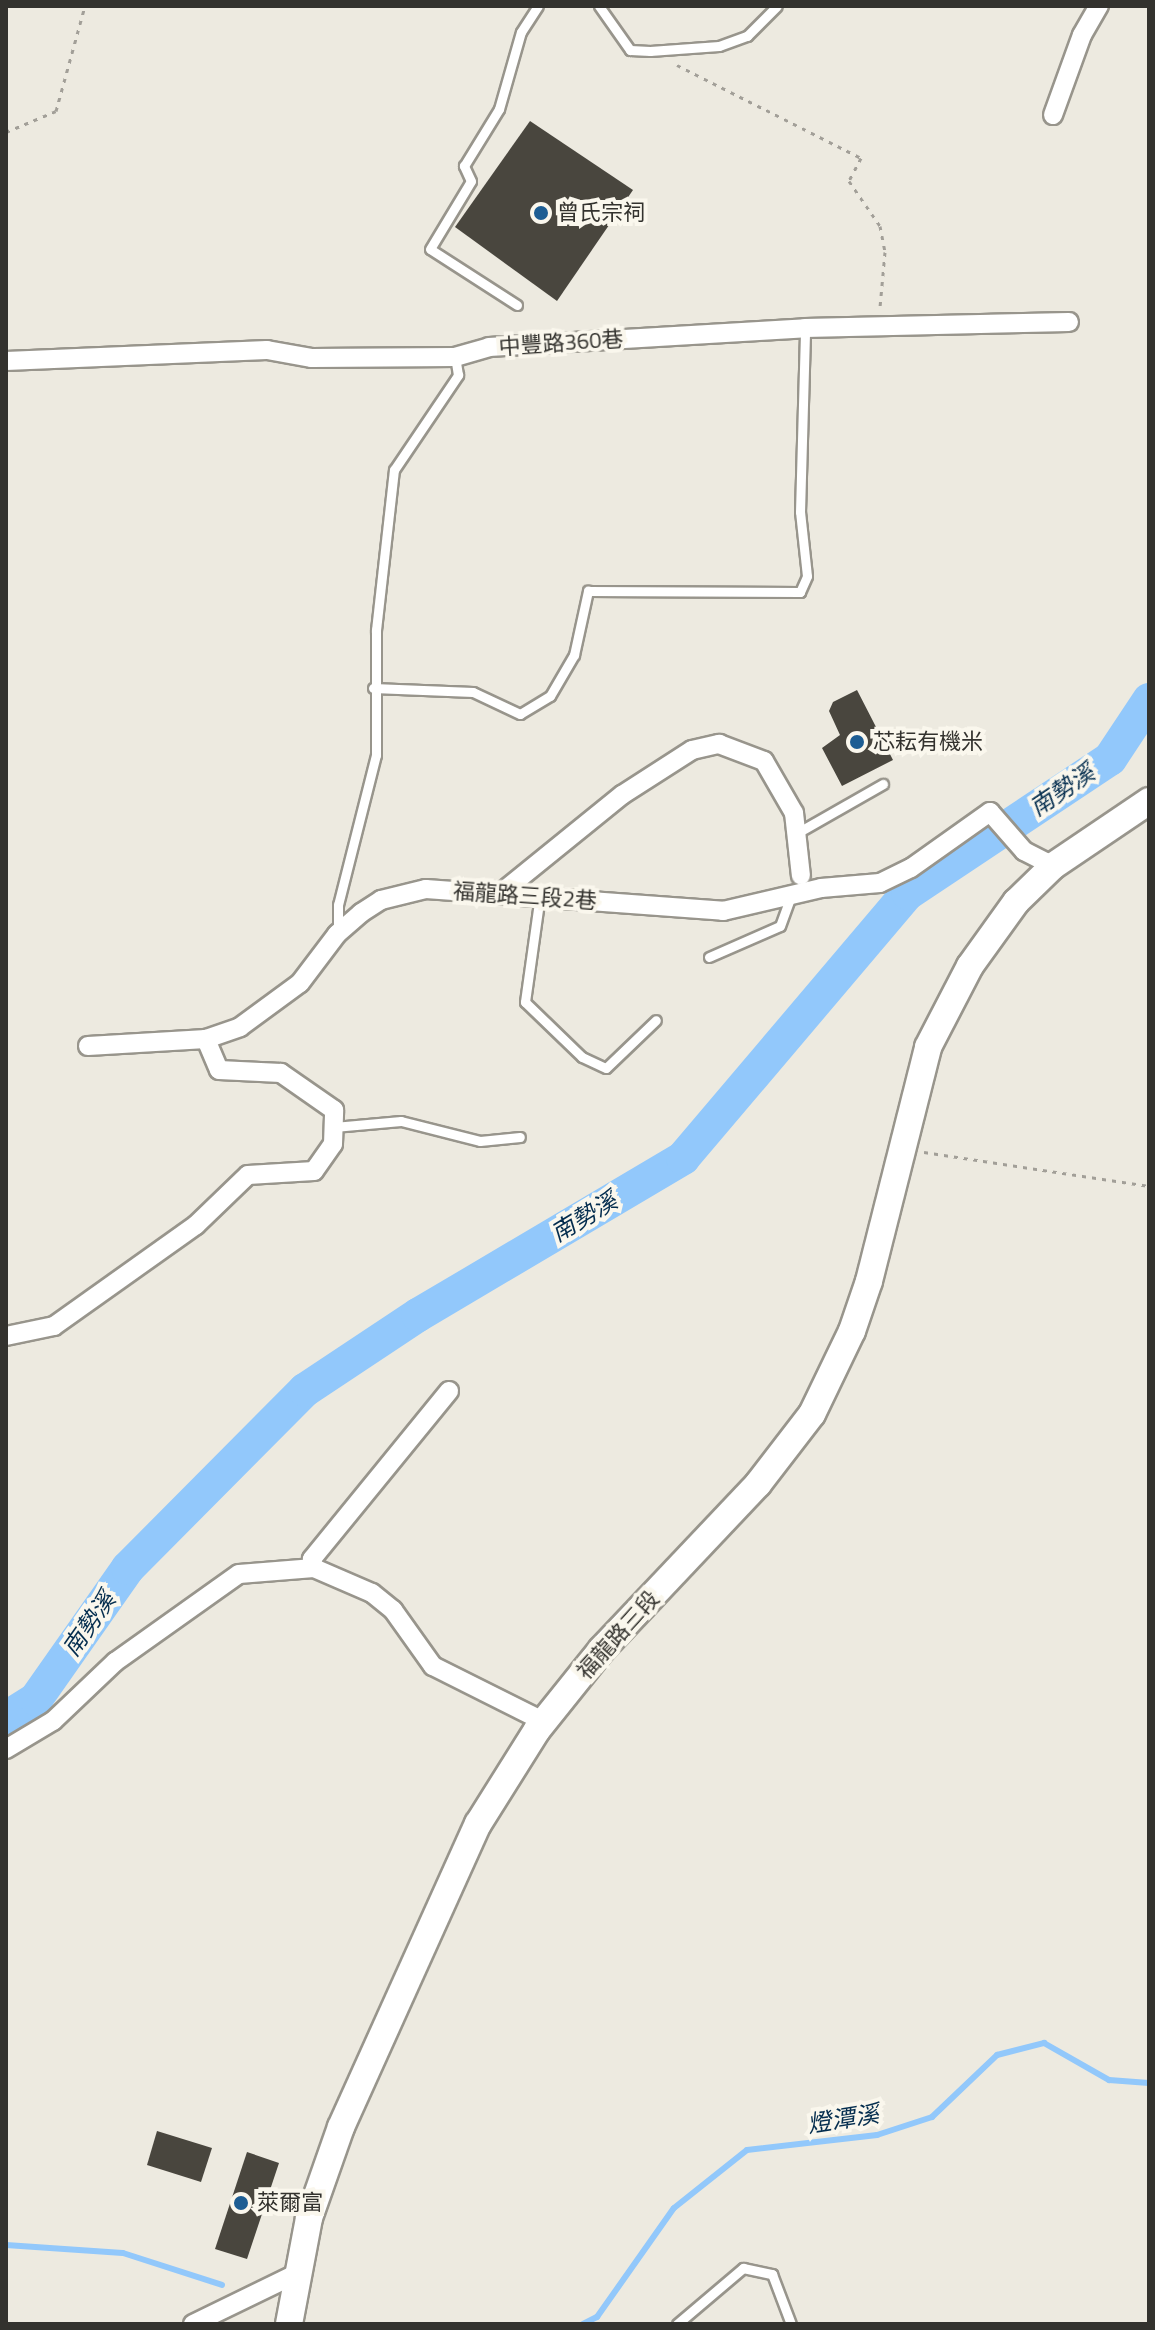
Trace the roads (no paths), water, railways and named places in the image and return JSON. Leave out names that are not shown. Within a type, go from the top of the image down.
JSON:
[{"type":"main road","name":"福龍路三段","points":[[289,2324],[309,2218],[341,2127],[420,1943],[478,1824],[543,1721],[602,1649],[788,1450],[812,1414],[852,1331],[928,1047],[970,966],[1016,902],[1053,866],[1149,801]]},
{"type":"street","points":[[1053,115],[1082,35],[1099,6]]},
{"type":"street","name":"中豐路360巷","points":[[6,361],[267,350],[312,358],[455,357],[489,347],[805,328],[1069,322]]},
{"type":"street","points":[[501,893],[622,795],[692,750],[719,744],[764,761],[794,813],[801,876]]},
{"type":"street","name":"福龍路三段2巷","points":[[88,1046],[206,1039],[240,1027],[272,1007],[300,983],[337,934],[381,900],[403,893],[426,889],[540,895],[705,913],[790,898],[821,888],[880,883],[911,868],[990,812],[1024,851],[1053,866]]},
{"type":"street","points":[[6,1336],[54,1326],[196,1225],[248,1175],[314,1171],[333,1144],[334,1110],[281,1073],[219,1070],[206,1039]]},
{"type":"street","points":[[314,1568],[312,1559],[449,1391]]},
{"type":"street","points":[[6,1749],[53,1721],[115,1662],[239,1574],[314,1568],[372,1593],[393,1610],[433,1666],[543,1721]]},
{"type":"street","points":[[193,2324],[296,2274]]},
{"type":"lane","points":[[517,305],[430,249],[471,181],[464,166],[499,109],[521,32],[538,6]]},
{"type":"lane","points":[[599,6],[630,50],[650,51],[719,46],[747,36],[777,6]]},
{"type":"lane","points":[[373,688],[473,692],[520,714],[550,696],[574,655],[588,591],[800,592],[807,576],[800,512],[805,328]]},
{"type":"lane","points":[[337,934],[338,905],[376,755],[373,688],[394,470],[458,375],[455,357]]},
{"type":"lane","points":[[797,833],[883,784]]},
{"type":"lane","points":[[540,895],[525,1002],[582,1057],[606,1068],[656,1020]]},
{"type":"lane","points":[[709,957],[780,926],[790,898]]},
{"type":"lane","points":[[334,1127],[401,1121],[480,1141],[520,1137]]},
{"type":"lane","points":[[677,2324],[743,2268],[772,2274],[791,2324]]},
{"type":"waterway","name":"南勢溪","points":[[6,1718],[36,1699],[128,1568],[305,1390],[418,1315],[683,1158],[908,893],[1110,759],[1149,700]]},
{"type":"waterway","name":"燈潭溪","points":[[583,2324],[597,2317],[674,2208],[747,2150],[877,2135],[932,2117],[997,2055],[1044,2043],[1109,2080],[1149,2083]]},
{"type":"waterway","points":[[6,2245],[123,2253],[222,2285]]},
{"type":"place","name":"曾氏宗祠","points":[[541,213]]},
{"type":"place","name":"芯耘有機米","points":[[857,742]]},
{"type":"place","name":"萊爾富","points":[[241,2203]]}]
